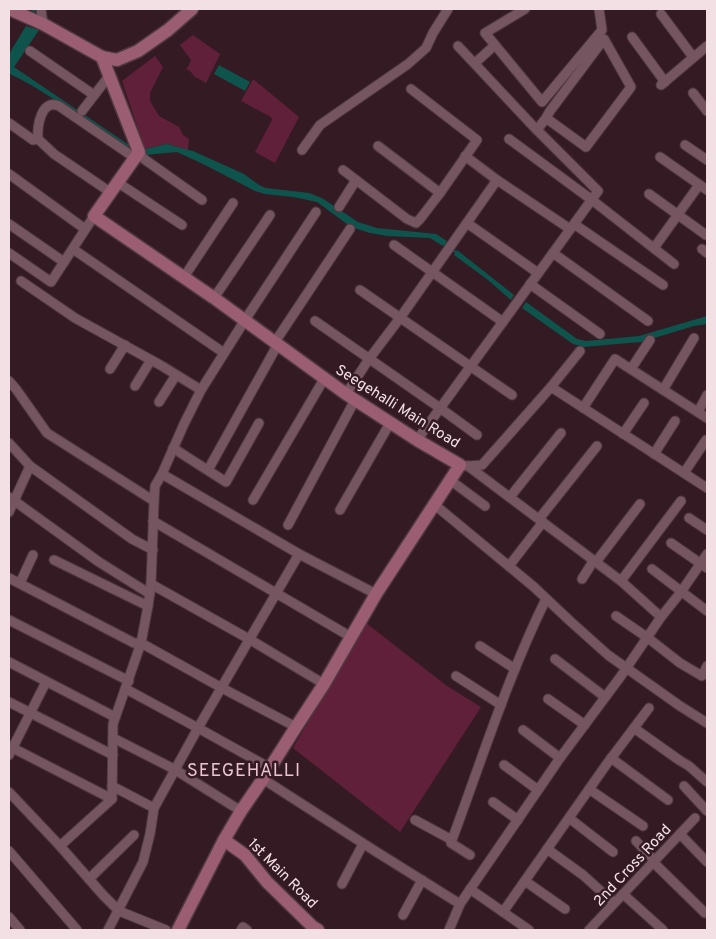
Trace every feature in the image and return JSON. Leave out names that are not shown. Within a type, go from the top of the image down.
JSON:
[{"type":"street","points":[[11,10],[41,18],[102,57],[117,60],[138,51],[168,30],[192,9]]},
{"type":"street","points":[[302,150],[320,125],[408,64],[426,48],[433,32],[448,9]]},
{"type":"street","points":[[524,9],[485,33],[542,102],[602,30],[599,9]]},
{"type":"street","points":[[661,14],[693,58]]},
{"type":"street","points":[[632,37],[663,83],[707,46]]},
{"type":"street","points":[[537,130],[604,38],[631,87],[586,147],[546,118]]},
{"type":"street","points":[[475,63],[495,44]]},
{"type":"street","points":[[417,440],[598,191],[537,130],[458,46]]},
{"type":"street","points":[[30,51],[94,95]]},
{"type":"street","points":[[102,57],[137,155]]},
{"type":"street","points":[[82,111],[109,76]]},
{"type":"street","points":[[342,170],[407,219],[416,222],[420,219],[477,140],[411,89]]},
{"type":"street","points":[[693,93],[707,111]]},
{"type":"street","points":[[182,225],[54,154],[38,139],[39,119],[48,105],[54,103],[59,106],[144,159],[202,200]]},
{"type":"street","points":[[9,123],[32,140],[38,139]]},
{"type":"street","points":[[509,139],[674,264]]},
{"type":"street","points":[[685,145],[707,160]]},
{"type":"street","points":[[378,146],[440,193]]},
{"type":"street","points":[[9,253],[51,282],[85,229],[137,155]]},
{"type":"street","points":[[465,156],[497,180],[663,285]]},
{"type":"street","points":[[654,248],[678,215],[703,187],[660,157]]},
{"type":"street","points":[[9,174],[85,229]]},
{"type":"street","points":[[339,207],[356,180]]},
{"type":"street","points":[[288,524],[369,359],[497,180]]},
{"type":"street","points":[[649,194],[706,235]]},
{"type":"street","points":[[184,277],[233,203]]},
{"type":"street","points":[[60,846],[112,799],[113,724],[141,643],[152,584],[155,486],[201,390],[244,320],[316,212]]},
{"type":"street","points":[[214,298],[270,214]]},
{"type":"street","name":"Seegehalli Main Road","points":[[94,216],[214,298],[324,379],[417,440],[464,466],[450,480],[376,594],[324,684],[241,811],[178,930]]},
{"type":"street","points":[[467,223],[538,274]]},
{"type":"street","points":[[9,224],[64,262]]},
{"type":"street","points":[[208,470],[277,343],[350,229]]},
{"type":"street","points":[[394,245],[503,322]]},
{"type":"street","points":[[73,249],[224,353]]},
{"type":"street","points":[[553,253],[648,321]]},
{"type":"street","points":[[21,281],[75,318],[201,390]]},
{"type":"street","points":[[530,284],[600,334]]},
{"type":"street","points":[[360,290],[512,395]]},
{"type":"street","points":[[315,321],[477,435]]},
{"type":"street","points":[[663,390],[694,338]]},
{"type":"street","points":[[631,370],[650,340]]},
{"type":"street","points":[[110,369],[125,345]]},
{"type":"street","points":[[464,466],[482,464],[551,387],[580,351]]},
{"type":"street","points":[[583,408],[615,359],[707,418]]},
{"type":"street","points":[[135,386],[151,360]]},
{"type":"street","points":[[159,402],[176,375]]},
{"type":"street","points":[[253,500],[324,379]]},
{"type":"street","points":[[9,382],[47,433],[154,501]]},
{"type":"street","points":[[551,387],[707,488]]},
{"type":"street","points":[[698,412],[707,395]]},
{"type":"street","points":[[623,434],[644,403]]},
{"type":"street","points":[[654,454],[675,421]]},
{"type":"street","points":[[173,448],[226,482],[259,423]]},
{"type":"street","points":[[340,510],[390,423]]},
{"type":"street","points":[[510,498],[562,433]]},
{"type":"street","points":[[684,473],[706,440]]},
{"type":"street","points":[[9,443],[30,466],[132,539],[152,550]]},
{"type":"street","points":[[509,566],[597,446]]},
{"type":"street","points":[[9,512],[11,499],[30,466]]},
{"type":"street","points":[[464,466],[595,561],[621,581],[661,617]]},
{"type":"street","points":[[162,474],[299,554],[376,594]]},
{"type":"street","points":[[450,480],[485,506]]},
{"type":"street","points":[[11,499],[99,562],[150,594]]},
{"type":"street","points":[[621,581],[680,501]]},
{"type":"street","points":[[582,579],[640,504]]},
{"type":"street","points":[[435,505],[534,587],[570,622],[608,654],[707,723]]},
{"type":"street","points":[[689,518],[707,530]]},
{"type":"street","points":[[153,521],[350,638]]},
{"type":"street","points":[[671,543],[704,566]]},
{"type":"street","points":[[108,930],[143,862],[154,808],[174,769],[299,554]]},
{"type":"street","points":[[449,930],[460,904],[470,889],[560,758],[627,668],[661,617],[704,566],[707,554]]},
{"type":"street","points":[[20,583],[33,555]]},
{"type":"street","points":[[54,560],[148,606]]},
{"type":"street","points":[[652,570],[707,612]]},
{"type":"street","points":[[9,578],[134,643],[141,643],[296,727]]},
{"type":"street","points":[[152,584],[324,684]]},
{"type":"street","points":[[415,820],[452,840],[515,669],[531,629],[546,599]]},
{"type":"street","points":[[616,616],[680,663],[702,676],[707,666]]},
{"type":"street","points":[[9,620],[127,685],[198,728],[363,844],[460,904]]},
{"type":"street","points":[[480,646],[515,669]]},
{"type":"street","points":[[555,659],[605,697]]},
{"type":"street","points":[[9,662],[115,717]]},
{"type":"street","points":[[456,676],[502,704]]},
{"type":"street","points":[[46,682],[10,750],[112,799]]},
{"type":"street","points":[[548,699],[585,725]]},
{"type":"street","points":[[9,702],[113,754]]},
{"type":"street","points":[[504,912],[568,818],[649,708]]},
{"type":"street","points":[[634,728],[689,766],[707,782]]},
{"type":"street","points":[[523,730],[560,758]]},
{"type":"street","points":[[113,738],[174,769],[241,811]]},
{"type":"street","points":[[611,758],[668,800]]},
{"type":"street","points":[[504,765],[538,790]]},
{"type":"street","points":[[112,786],[154,808]]},
{"type":"street","points":[[684,786],[707,811]]},
{"type":"street","points":[[589,789],[643,826]]},
{"type":"street","points":[[9,792],[60,846],[103,896],[119,911],[166,930]]},
{"type":"street","points":[[493,802],[518,820]]},
{"type":"street","points":[[568,818],[613,852]]},
{"type":"street","name":"2nd Cross Road","points":[[592,929],[695,818]]},
{"type":"street","points":[[680,834],[707,862]]},
{"type":"street","points":[[89,880],[134,835]]},
{"type":"street","name":"1st Main Road","points":[[224,840],[245,855],[267,882],[318,930]]},
{"type":"street","points":[[450,841],[470,855]]},
{"type":"street","points":[[636,841],[654,862],[705,913]]},
{"type":"street","points":[[342,884],[363,844]]},
{"type":"street","points":[[547,849],[583,875],[614,904]]},
{"type":"street","points":[[9,851],[77,930]]},
{"type":"street","points":[[404,915],[422,880]]},
{"type":"street","points":[[525,881],[565,910]]},
{"type":"street","points":[[470,889],[529,930]]},
{"type":"street","points":[[623,894],[663,930]]},
{"type":"street","points":[[9,917],[20,930]]},
{"type":"street","points":[[240,930],[243,927],[247,930]]},
{"type":"shaded area","points":[[26,26],[39,30],[14,67],[129,145],[127,152],[55,100],[9,75],[9,54]]},
{"type":"shaded area","points":[[193,35],[220,54],[206,83],[186,69],[191,60],[180,45]]},
{"type":"shaded area","points":[[155,56],[163,67],[150,93],[150,101],[159,116],[179,127],[183,135],[189,139],[188,150],[167,144],[145,149],[122,81]]},
{"type":"shaded area","points":[[219,65],[250,82],[245,91],[214,74]]},
{"type":"shaded area","points":[[253,79],[299,117],[275,163],[255,152],[272,120],[271,117],[241,101]]},
{"type":"shaded area","points":[[167,144],[193,151],[244,174],[266,188],[309,193],[322,198],[358,222],[377,228],[436,234],[447,241],[443,246],[430,238],[387,236],[370,233],[351,227],[317,202],[255,191],[177,152],[143,154],[145,149]]},
{"type":"shaded area","points":[[457,250],[514,295],[511,300],[454,255]]},
{"type":"shaded area","points":[[526,302],[577,339],[586,341],[639,336],[707,316],[707,324],[641,342],[583,347],[573,344],[522,308]]},
{"type":"shaded area","points":[[366,623],[447,686],[481,707],[400,832],[293,748]]},
{"type":"waterway","points":[[33,16],[34,9]]},
{"type":"waterway","points":[[442,242],[458,254]]},
{"type":"district","name":"SEEGEHALLI","points":[[244,770]]}]
